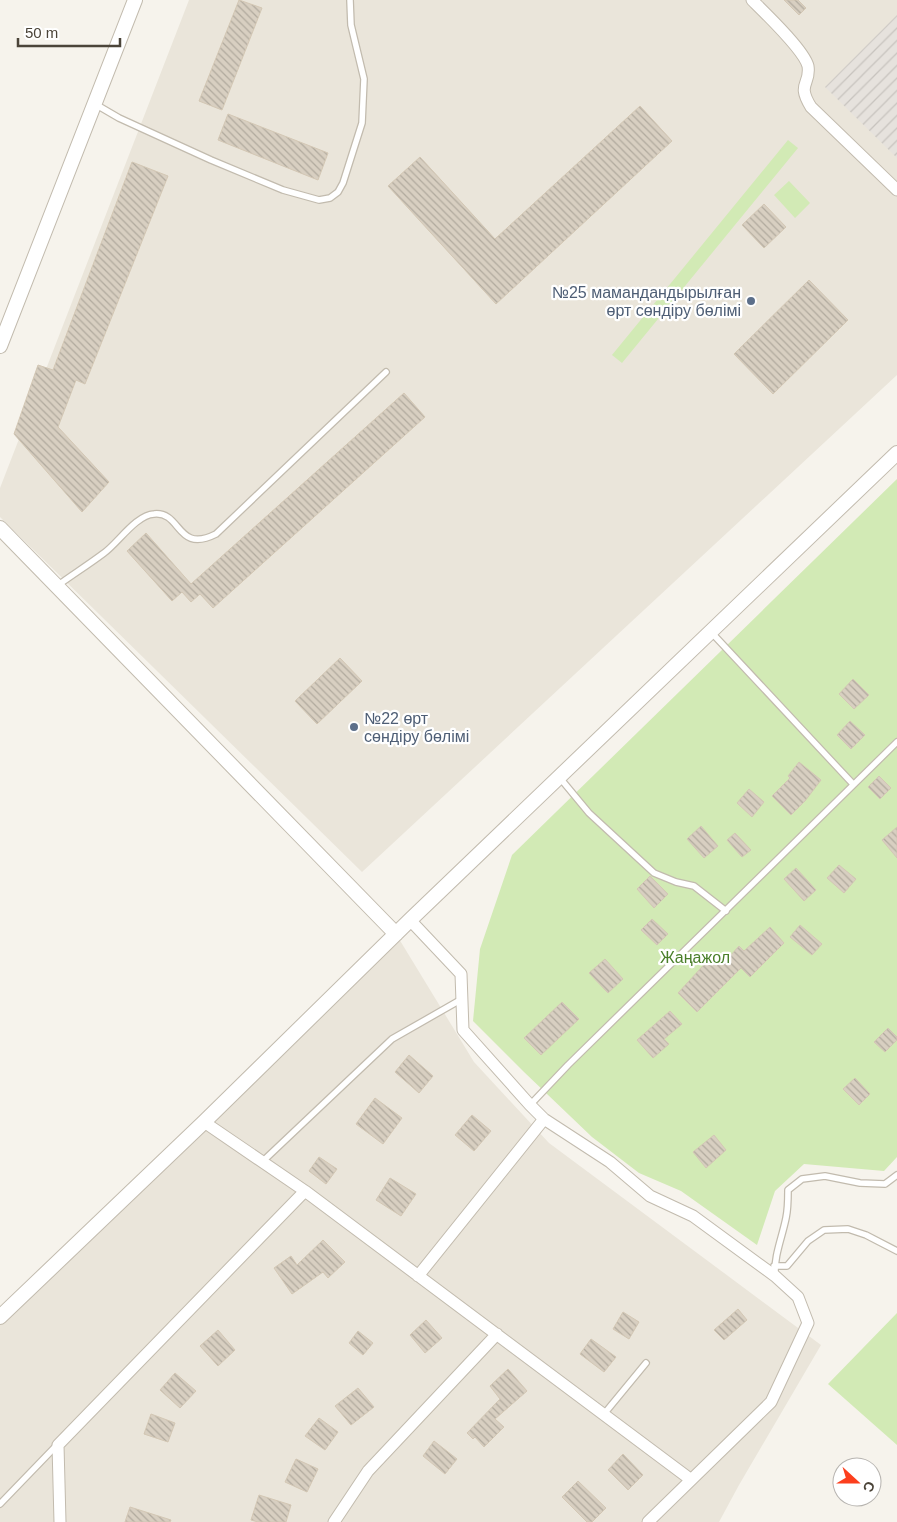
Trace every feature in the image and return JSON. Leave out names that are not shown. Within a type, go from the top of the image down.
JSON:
[{"type":"street","points":[[0,346],[135,0]]},
{"type":"street","points":[[752,0],[802,53],[808,65],[803,88],[804,96],[811,107],[897,190]]},
{"type":"street","points":[[0,1317],[897,452]]},
{"type":"street","points":[[0,528],[396,934]]},
{"type":"street","points":[[410,920],[461,974],[463,1030],[544,1120],[610,1162],[650,1196],[693,1216],[775,1271],[798,1297],[808,1323],[771,1402],[648,1522]]},
{"type":"street","points":[[418,1276],[544,1120]]},
{"type":"street","points":[[204,1122],[305,1191],[690,1479]]},
{"type":"street","points":[[60,1522],[58,1445],[305,1191]]},
{"type":"street","points":[[334,1522],[368,1471],[497,1334]]},
{"type":"lane","points":[[94,104],[128,122],[211,160],[283,190],[318,200],[330,198],[338,192],[343,183],[362,123],[364,79],[351,26],[350,0]]},
{"type":"lane","points":[[57,586],[105,553],[142,518],[155,514],[168,517],[194,540],[204,539],[216,534],[386,372]]},
{"type":"lane","points":[[711,632],[853,784]]},
{"type":"lane","points":[[530,1105],[575,1058],[897,742]]},
{"type":"lane","points":[[560,778],[589,813],[654,873],[676,882],[694,886],[726,911]]},
{"type":"lane","points":[[262,1162],[392,1038],[462,999]]},
{"type":"lane","points":[[897,1174],[885,1184],[860,1183],[825,1176],[802,1179],[788,1190],[786,1217],[777,1247],[775,1271],[787,1266],[808,1241],[824,1230],[848,1229],[866,1235],[897,1251]]},
{"type":"lane","points":[[604,1414],[646,1363]]},
{"type":"lane","points":[[0,1504],[58,1445]]},
{"type":"shaded area","points":[[189,0],[897,0],[897,375],[362,872],[0,517],[0,488]]},
{"type":"shaded area","points":[[897,15],[897,158],[825,87]]},
{"type":"shaded area","points":[[396,934],[474,1062],[549,1143],[821,1345],[719,1522],[0,1522],[0,1317]]},
{"type":"green space","points":[[788,140],[798,148],[622,363],[612,355]]},
{"type":"green space","points":[[789,181],[810,203],[795,218],[774,195]]},
{"type":"green space","name":"Жаңажол","points":[[897,479],[897,1157],[884,1171],[804,1164],[775,1191],[757,1245],[681,1191],[639,1173],[592,1137],[473,1021],[480,949],[512,855]]},
{"type":"green space","points":[[897,1313],[897,1445],[828,1384]]},
{"type":"building","points":[[239,0],[262,8],[222,110],[199,101]]},
{"type":"building","points":[[784,0],[798,0],[806,8],[799,15]]},
{"type":"building","points":[[640,106],[672,141],[496,304],[388,186],[420,157],[495,239]]},
{"type":"building","points":[[228,114],[328,153],[318,180],[218,140]]},
{"type":"building","points":[[132,162],[168,176],[85,384],[76,380],[58,427],[109,482],[82,512],[14,434],[38,365],[53,370]]},
{"type":"building","points":[[764,204],[786,227],[764,248],[742,225]]},
{"type":"building","points":[[809,280],[848,320],[773,394],[734,354]]},
{"type":"building","points":[[404,393],[425,417],[213,608],[200,594],[191,602],[182,592],[172,601],[127,551],[146,533],[191,584]]},
{"type":"building","points":[[340,658],[362,681],[317,724],[295,701]]},
{"type":"building","points":[[853,679],[869,695],[854,709],[839,694]]},
{"type":"building","points":[[850,721],[865,735],[851,749],[837,735]]},
{"type":"building","points":[[799,762],[821,780],[805,801],[791,815],[772,796],[790,778],[788,776]]},
{"type":"building","points":[[879,776],[891,788],[880,799],[868,787]]},
{"type":"building","points":[[749,789],[764,802],[752,817],[737,803]]},
{"type":"building","points":[[701,826],[718,846],[704,858],[687,839]]},
{"type":"building","points":[[897,827],[897,858],[882,840]]},
{"type":"building","points":[[735,833],[751,850],[742,857],[727,840]]},
{"type":"building","points":[[839,865],[856,879],[844,893],[827,878]]},
{"type":"building","points":[[796,868],[816,890],[804,901],[784,879]]},
{"type":"building","points":[[650,876],[668,894],[654,908],[637,889]]},
{"type":"building","points":[[652,919],[668,934],[657,945],[641,930]]},
{"type":"building","points":[[800,925],[822,944],[812,955],[790,937]]},
{"type":"building","points":[[770,927],[784,943],[750,977],[741,968],[697,1012],[678,993],[711,957],[721,966],[739,946],[744,951]]},
{"type":"building","points":[[605,959],[623,979],[608,993],[589,973]]},
{"type":"building","points":[[562,1002],[579,1019],[541,1055],[524,1038]]},
{"type":"building","points":[[670,1011],[682,1024],[664,1039],[669,1044],[653,1058],[637,1040]]},
{"type":"building","points":[[888,1028],[897,1037],[897,1040],[885,1052],[874,1042]]},
{"type":"building","points":[[409,1055],[433,1076],[419,1093],[395,1072]]},
{"type":"building","points":[[855,1078],[870,1094],[859,1105],[843,1089]]},
{"type":"building","points":[[375,1098],[402,1118],[383,1144],[356,1124]]},
{"type":"building","points":[[472,1115],[491,1131],[474,1151],[455,1135]]},
{"type":"building","points":[[714,1135],[726,1150],[706,1168],[693,1152]]},
{"type":"building","points":[[319,1157],[337,1169],[326,1184],[309,1171]]},
{"type":"building","points":[[390,1178],[416,1194],[401,1216],[376,1200]]},
{"type":"building","points":[[323,1240],[345,1262],[328,1278],[323,1272],[292,1294],[274,1268],[291,1256],[297,1265]]},
{"type":"building","points":[[738,1309],[747,1320],[724,1340],[714,1330]]},
{"type":"building","points":[[623,1312],[639,1322],[629,1339],[613,1329]]},
{"type":"building","points":[[426,1320],[442,1338],[425,1353],[410,1335]]},
{"type":"building","points":[[218,1330],[235,1350],[218,1366],[200,1346]]},
{"type":"building","points":[[358,1331],[373,1343],[363,1355],[349,1343]]},
{"type":"building","points":[[591,1339],[616,1357],[604,1372],[580,1354]]},
{"type":"building","points":[[508,1369],[527,1391],[495,1419],[504,1427],[484,1447],[475,1437],[473,1439],[467,1433],[500,1399],[490,1386]]},
{"type":"building","points":[[175,1373],[196,1391],[180,1408],[160,1390]]},
{"type":"building","points":[[358,1388],[374,1407],[351,1425],[335,1406]]},
{"type":"building","points":[[151,1414],[175,1423],[168,1442],[144,1434]]},
{"type":"building","points":[[319,1418],[338,1432],[325,1450],[305,1436]]},
{"type":"building","points":[[434,1441],[457,1459],[445,1474],[423,1456]]},
{"type":"building","points":[[623,1454],[643,1475],[628,1490],[608,1470]]},
{"type":"building","points":[[296,1459],[318,1469],[307,1492],[285,1482]]},
{"type":"building","points":[[578,1481],[606,1508],[592,1522],[587,1522],[562,1497]]},
{"type":"building","points":[[259,1495],[291,1505],[286,1522],[258,1522],[251,1520]]},
{"type":"building","points":[[130,1507],[171,1520],[170,1522],[125,1522]]},
{"type":"place","name":"№25 мамандандырылған өрт сөндіру бөлімі","points":[[751,301]]},
{"type":"place","name":"№22 өрт сөндіру бөлімі","points":[[354,727]]}]
